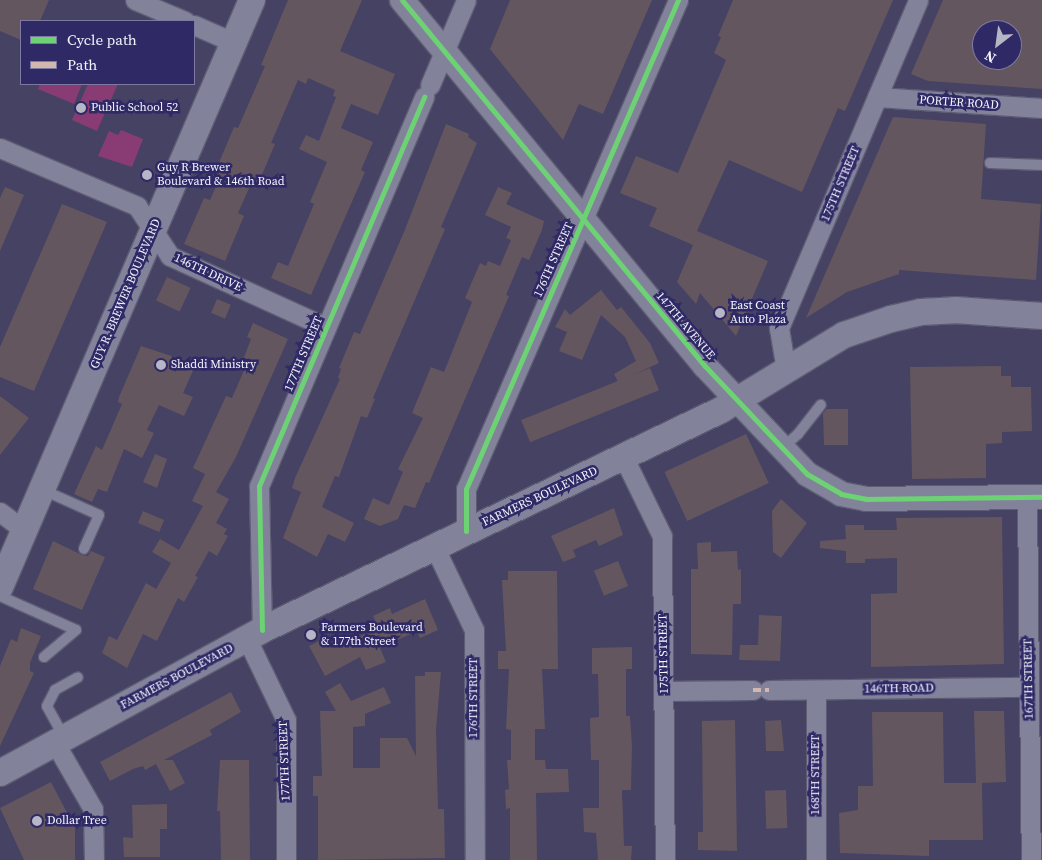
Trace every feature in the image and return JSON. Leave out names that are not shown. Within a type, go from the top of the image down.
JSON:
[{"type":"main road","name":"GUY R. BREWER BOULEVARD","points":[[0,587],[252,0]]},
{"type":"main road","name":"FARMERS BOULEVARD","points":[[0,773],[255,635],[434,546],[624,458],[738,400],[844,335],[906,314],[955,310],[1042,316]]},
{"type":"street","points":[[135,0],[183,20]]},
{"type":"street","name":"147TH AVENUE","points":[[402,0],[583,220],[738,400],[782,448],[817,481],[852,497],[880,500],[1035,497]]},
{"type":"street","name":"177TH STREET","points":[[286,860],[286,720],[255,635],[258,486],[466,0]]},
{"type":"street","name":"176TH STREET","points":[[466,531],[466,489],[678,0]]},
{"type":"street","name":"175TH STREET","points":[[786,370],[779,328],[918,0]]},
{"type":"street","points":[[195,25],[233,42]]},
{"type":"street","name":"PORTER ROAD","points":[[877,97],[1042,108]]},
{"type":"street","name":"146TH DRIVE","points":[[0,148],[137,206],[170,256],[326,327]]},
{"type":"street","name":"175TH STREET","points":[[624,458],[662,536],[665,691],[665,860]]},
{"type":"street","name":"167TH STREET","points":[[1031,860],[1029,687],[1035,497]]},
{"type":"street","points":[[0,512],[24,530]]},
{"type":"street","name":"176TH STREET","points":[[434,546],[474,630],[475,860]]},
{"type":"street","name":"146TH ROAD","points":[[665,691],[1029,687]]},
{"type":"street","name":"168TH STREET","points":[[816,690],[816,860]]},
{"type":"street","points":[[59,740],[93,809],[94,860]]},
{"type":"lane","points":[[990,163],[1042,165]]},
{"type":"lane","points":[[782,448],[798,434],[821,405]]},
{"type":"lane","points":[[42,490],[99,515],[84,549]]},
{"type":"lane","points":[[0,596],[76,630],[44,657]]},
{"type":"lane","points":[[59,740],[47,706],[55,690],[78,677]]},
{"type":"shaded area","points":[[40,85],[82,85],[74,104],[38,89]]},
{"type":"shaded area","points":[[88,85],[118,85],[97,131],[72,120]]},
{"type":"shaded area","points":[[121,130],[143,139],[132,167],[98,156],[109,131],[118,135]]},
{"type":"building","points":[[0,0],[49,0],[40,20],[20,20],[20,40],[0,31]]},
{"type":"building","points":[[288,0],[362,0],[340,51],[395,74],[378,115],[351,104],[341,128],[373,142],[361,170],[365,172],[311,295],[271,278],[278,262],[288,266],[314,204],[310,202],[327,162],[299,149],[306,135],[319,141],[336,97],[333,96],[335,90],[308,78],[306,84],[298,80],[271,143],[275,144],[256,189],[250,186],[238,213],[244,216],[225,261],[184,244],[204,198],[210,200],[221,175],[215,172],[234,127],[238,128],[265,66],[261,65]]},
{"type":"building","points":[[510,0],[652,0],[603,114],[579,104],[563,140],[490,49]]},
{"type":"building","points":[[733,0],[893,0],[845,111],[838,108],[802,192],[729,160],[697,231],[768,261],[736,336],[700,293],[696,304],[677,282],[693,245],[649,226],[657,208],[620,193],[636,156],[678,173],[726,60],[714,53],[721,37],[718,36]]},
{"type":"building","points":[[943,0],[1042,0],[1042,89],[928,81],[911,74]]},
{"type":"building","points":[[893,117],[986,124],[981,199],[1041,204],[1036,280],[899,270],[899,274],[847,292],[806,318]]},
{"type":"building","points":[[446,124],[469,134],[468,137],[477,143],[441,227],[445,229],[373,398],[375,399],[367,418],[361,416],[339,477],[335,476],[322,507],[354,523],[345,542],[328,534],[317,557],[283,538],[301,492],[292,488],[340,379],[338,378],[341,369],[339,368],[354,332],[360,334],[404,232]]},
{"type":"building","points":[[5,187],[24,195],[0,251],[0,198]]},
{"type":"building","points":[[498,187],[512,193],[506,204],[544,221],[542,230],[529,260],[522,257],[506,295],[509,296],[429,483],[426,482],[415,508],[404,505],[398,519],[380,526],[364,519],[373,498],[389,505],[403,472],[398,469],[423,418],[412,413],[431,367],[444,372],[472,302],[465,298],[480,263],[486,266],[488,261],[500,266],[511,240],[506,238],[511,227],[485,215]]},
{"type":"building","points":[[62,204],[107,222],[34,391],[0,377],[0,347]]},
{"type":"building","points":[[167,277],[191,288],[180,312],[156,301]]},
{"type":"building","points":[[601,290],[617,310],[621,307],[650,343],[659,363],[618,382],[614,374],[636,361],[625,337],[601,315],[582,360],[559,351],[567,332],[555,327],[565,309],[570,315]]},
{"type":"building","points":[[217,299],[231,305],[225,319],[211,313]]},
{"type":"building","points":[[253,323],[288,339],[236,457],[216,492],[229,499],[216,523],[227,529],[224,534],[228,536],[217,556],[209,551],[195,576],[198,577],[184,602],[178,598],[157,641],[143,634],[127,668],[102,653],[109,636],[117,640],[146,583],[156,589],[171,563],[152,552],[160,539],[179,550],[203,506],[192,501],[205,474],[193,468],[226,396],[232,398],[248,362],[243,360],[251,339],[247,337]]},
{"type":"building","points":[[141,346],[196,364],[183,393],[193,397],[184,416],[159,405],[147,430],[154,433],[142,458],[124,449],[107,492],[98,489],[92,502],[74,494],[96,446],[102,450],[122,404],[118,402],[119,397]]},
{"type":"building","points":[[1001,366],[1001,376],[1011,376],[1011,387],[1031,387],[1032,431],[1002,432],[1002,443],[986,444],[986,478],[912,479],[910,367]]},
{"type":"building","points":[[650,368],[659,390],[530,442],[521,420]]},
{"type":"building","points":[[0,396],[29,418],[0,455]]},
{"type":"building","points":[[827,409],[848,409],[848,445],[824,445],[823,413]]},
{"type":"building","points":[[746,434],[769,483],[687,521],[664,472]]},
{"type":"building","points":[[155,454],[167,459],[157,488],[143,482]]},
{"type":"building","points":[[781,499],[807,523],[781,558],[773,552],[772,511]]},
{"type":"building","points":[[614,508],[623,535],[599,546],[596,540],[573,550],[576,557],[563,562],[551,536]]},
{"type":"building","points":[[143,511],[164,520],[159,532],[138,523]]},
{"type":"building","points":[[1002,517],[1004,664],[871,667],[871,594],[897,593],[897,558],[865,559],[865,563],[846,563],[846,551],[820,548],[820,541],[846,539],[845,525],[864,525],[864,530],[897,530],[896,518]]},
{"type":"building","points":[[53,541],[82,555],[88,556],[91,551],[105,557],[82,610],[33,589]]},
{"type":"building","points":[[711,542],[711,552],[737,551],[738,570],[741,569],[741,604],[733,604],[732,655],[691,654],[691,569],[698,569],[697,543]]},
{"type":"building","points":[[618,561],[628,586],[604,596],[594,571]]},
{"type":"building","points":[[508,571],[557,571],[558,669],[542,669],[545,729],[535,729],[535,760],[545,760],[546,769],[568,769],[569,792],[536,793],[537,860],[510,860],[510,808],[506,809],[505,790],[509,789],[507,760],[511,760],[511,730],[506,729],[509,669],[498,669],[498,651],[506,651],[502,580],[508,580]]},
{"type":"building","points":[[425,599],[438,630],[420,638],[417,631],[380,648],[386,662],[366,670],[360,657],[325,676],[309,646],[323,639],[326,643],[340,635],[344,643],[379,628],[373,616],[390,608],[392,614]]},
{"type":"building","points":[[759,615],[782,616],[780,661],[739,660],[740,645],[758,645]]},
{"type":"building","points":[[21,628],[41,636],[30,663],[30,671],[34,673],[0,746],[0,666],[11,639],[17,642]]},
{"type":"building","points":[[632,647],[632,669],[626,669],[626,716],[630,716],[632,746],[631,790],[622,790],[624,846],[632,846],[631,860],[598,860],[596,833],[584,832],[583,808],[599,808],[599,760],[591,760],[590,718],[599,717],[598,674],[592,674],[592,648]]},
{"type":"building","points":[[425,672],[441,672],[436,730],[438,809],[444,809],[445,858],[318,860],[318,796],[313,796],[313,776],[322,776],[320,711],[336,711],[325,692],[340,683],[351,701],[384,687],[391,703],[365,714],[365,726],[353,727],[353,768],[380,768],[380,738],[407,738],[416,756],[415,676],[425,676]]},
{"type":"building","points":[[231,692],[241,712],[210,730],[212,735],[164,760],[173,760],[185,783],[170,791],[156,764],[145,770],[143,766],[133,769],[110,781],[100,762]]},
{"type":"building","points":[[974,711],[1004,711],[1006,782],[982,783],[983,840],[929,840],[929,856],[840,853],[839,813],[858,810],[858,786],[873,786],[872,712],[943,712],[944,783],[976,783]]},
{"type":"building","points":[[735,720],[737,851],[698,850],[698,832],[703,832],[702,721]]},
{"type":"building","points":[[781,720],[784,751],[766,751],[765,721]]},
{"type":"building","points":[[220,760],[249,760],[250,860],[221,860],[220,811],[217,811]]},
{"type":"building","name":"Dollar Tree","points":[[51,782],[75,828],[75,860],[24,860],[0,808]]},
{"type":"building","points":[[786,790],[787,828],[766,829],[765,791]]},
{"type":"building","points":[[167,804],[167,829],[160,829],[160,857],[124,857],[123,837],[133,838],[132,805]]},
{"type":"marked path","points":[[753,690],[769,690]]},
{"type":"cycle path","points":[[402,0],[704,365],[807,474],[841,494],[866,499],[1042,497]]},
{"type":"cycle path","points":[[466,531],[466,489],[678,0]]},
{"type":"cycle path","points":[[262,630],[259,486],[424,97]]},
{"type":"place","name":"Public School 52","points":[[81,108]]},
{"type":"place","name":"Guy R Brewer Boulevard & 146th Road","points":[[147,175]]},
{"type":"place","name":"East Coast Auto Plaza","points":[[720,313]]},
{"type":"place","name":"Shaddi Ministry","points":[[161,365]]},
{"type":"place","name":"Farmers Boulevard & 177th Street","points":[[311,635]]},
{"type":"place","name":"Dollar Tree","points":[[37,821]]}]
